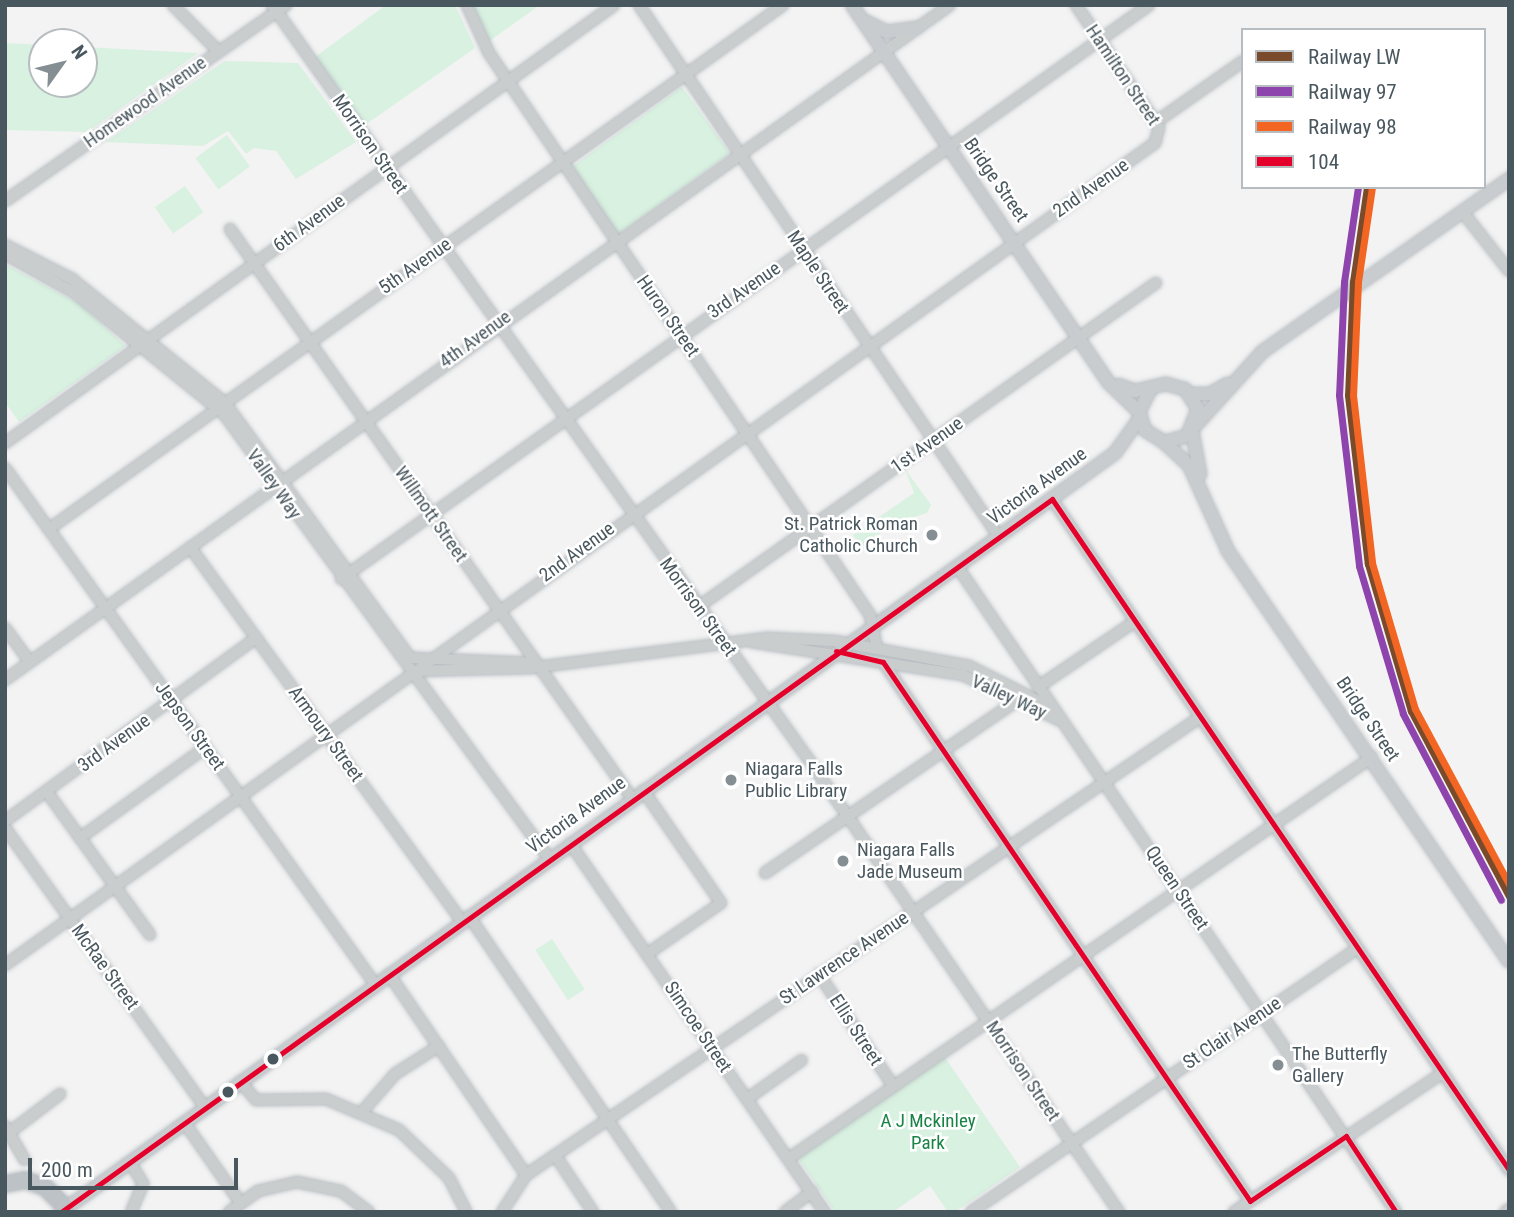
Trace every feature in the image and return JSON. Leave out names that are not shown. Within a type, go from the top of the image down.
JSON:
[{"type":"highway","points":[[5,1184],[35,1183],[64,1210]]},
{"type":"main road","name":"Bridge Street","points":[[852,5],[1107,376],[1140,415]]},
{"type":"main road","points":[[861,18],[887,32],[917,28]]},
{"type":"main road","points":[[1107,376],[1128,390],[1150,390],[1167,384],[1191,394],[1210,394],[1236,379],[1330,304],[1509,179]]},
{"type":"main road","points":[[1150,390],[1140,415],[1160,440],[1194,428],[1236,379]]},
{"type":"main road","points":[[1191,394],[1194,428]]},
{"type":"main road","name":"Victoria Avenue","points":[[1115,453],[1140,415]]},
{"type":"main road","name":"Bridge Street","points":[[1194,428],[1203,495]]},
{"type":"main road","name":"Bridge Street","points":[[1160,440],[1184,458],[1228,551],[1372,757],[1509,961]]},
{"type":"main road","name":"Victoria Avenue","points":[[64,1210],[637,794],[1115,453],[1160,440]]},
{"type":"street","points":[[173,5],[218,51]]},
{"type":"street","name":"Huron Street","points":[[467,5],[508,80],[561,162],[746,429],[875,624]]},
{"type":"street","name":"6th Avenue","points":[[5,443],[614,5]]},
{"type":"street","name":"Maple Street","points":[[639,5],[999,537]]},
{"type":"street","name":"5th Avenue","points":[[49,529],[783,5]]},
{"type":"street","name":"4th Avenue","points":[[5,680],[497,323],[950,5]]},
{"type":"street","name":"Hamilton Street","points":[[1076,5],[1156,122],[1161,133],[1153,145]]},
{"type":"street","name":"3rd Avenue","points":[[345,576],[1149,5]]},
{"type":"street","name":"Homewood Avenue","points":[[5,201],[278,7]]},
{"type":"street","name":"Morrison Street","points":[[278,7],[387,167],[848,816],[1119,1212]]},
{"type":"street","points":[[1156,122],[1241,62]]},
{"type":"street","name":"2nd Avenue","points":[[5,965],[238,793],[746,429],[1153,145]]},
{"type":"street","points":[[1462,211],[1509,271]]},
{"type":"street","name":"Willmott Street","points":[[230,229],[536,663],[721,903],[647,954]]},
{"type":"street","name":"Valley Way","points":[[5,245],[72,279],[221,406],[279,482],[412,670],[451,674],[723,642],[849,643],[970,666],[1052,708]]},
{"type":"street","name":"Valley Way","points":[[5,254],[75,293],[144,341]]},
{"type":"street","name":"1st Avenue","points":[[698,607],[1156,283]]},
{"type":"street","name":"Jepson Street","points":[[5,468],[375,984]]},
{"type":"street","points":[[1052,499],[1355,950],[1509,1170]]},
{"type":"street","name":"Armoury Street","points":[[190,547],[466,919],[671,1212]]},
{"type":"street","name":"Queen Street","points":[[957,566],[1396,1212]]},
{"type":"street","name":"Valley Way","points":[[345,576],[405,652],[424,662],[536,663]]},
{"type":"street","points":[[1038,687],[1134,622]]},
{"type":"street","points":[[875,624],[877,648]]},
{"type":"street","points":[[5,628],[30,662]]},
{"type":"street","name":"3rd Avenue","points":[[5,821],[256,638]]},
{"type":"street","name":"Valley Way","points":[[751,642],[770,649],[836,651],[962,676],[1061,721]]},
{"type":"street","points":[[883,662],[1250,1201]]},
{"type":"street","points":[[412,670],[549,858]]},
{"type":"street","points":[[765,873],[1015,702]]},
{"type":"street","name":"St Lawrence Avenue","points":[[502,1212],[526,1175],[1199,718]]},
{"type":"street","points":[[80,838],[206,747]]},
{"type":"street","points":[[788,1159],[1372,757]]},
{"type":"street","points":[[47,792],[150,935]]},
{"type":"street","name":"McRae Street","points":[[5,828],[10,844],[69,918],[204,1106]]},
{"type":"street","name":"Simcoe Street","points":[[570,843],[825,1212]]},
{"type":"street","name":"St Clair Avenue","points":[[974,1211],[1355,950]]},
{"type":"street","points":[[389,974],[526,1175]]},
{"type":"street","name":"Ellis Street","points":[[819,974],[893,1086]]},
{"type":"street","points":[[362,1112],[395,1074],[439,1046]]},
{"type":"street","points":[[747,1099],[802,1060]]},
{"type":"street","points":[[1234,1212],[1441,1074]]},
{"type":"street","points":[[240,1081],[259,1101],[326,1099],[362,1112],[422,1149],[449,1178],[466,1212]]},
{"type":"street","points":[[25,1160],[8,1129],[60,1094]]},
{"type":"street","points":[[184,1122],[240,1202]]},
{"type":"street","points":[[555,1155],[593,1212]]},
{"type":"street","points":[[130,1162],[142,1184],[131,1212]]},
{"type":"street","points":[[229,1212],[240,1202],[297,1182],[341,1191],[369,1212]]},
{"type":"street","points":[[785,1212],[812,1192]]},
{"type":"green space","points":[[386,5],[455,5],[475,48],[365,125],[315,57]]},
{"type":"green space","points":[[471,5],[540,5],[488,42]]},
{"type":"green space","points":[[5,43],[28,44],[28,98],[98,98],[98,48],[198,53],[87,132],[5,130]]},
{"type":"green space","points":[[225,61],[298,63],[356,142],[296,179],[276,151],[254,148],[246,154],[228,131],[203,146],[106,142]]},
{"type":"green space","points":[[682,87],[730,153],[618,235],[570,169]]},
{"type":"green space","points":[[227,135],[250,167],[218,189],[195,158]]},
{"type":"green space","points":[[185,186],[203,212],[173,233],[155,207]]},
{"type":"green space","points":[[5,264],[80,304],[126,346],[19,422],[5,402]]},
{"type":"green space","points":[[905,469],[931,505],[927,513],[895,523],[861,547],[853,535],[914,493]]},
{"type":"green space","points":[[552,939],[585,989],[568,1000],[535,950]]},
{"type":"green space","name":"A J Mckinley Park","points":[[944,1056],[1020,1167],[955,1212],[948,1212],[930,1186],[893,1212],[835,1212],[798,1158]]},
{"type":"rail line","name":"97","points":[[1358,189],[1344,282],[1339,395],[1359,566],[1403,714],[1501,900]]},
{"type":"rail line","name":"LW","points":[[1367,189],[1353,282],[1348,395],[1368,564],[1411,711],[1509,896]]},
{"type":"rail line","name":"98","points":[[1372,189],[1358,282],[1353,395],[1372,563],[1415,709],[1509,884]]},
{"type":"transit line","name":"104","points":[[61,1212],[1052,499],[1509,1170]]},
{"type":"transit line","name":"104","points":[[836,651],[883,662],[1250,1201],[1346,1136],[1396,1212]]},
{"type":"place","name":"St. Patrick Roman Catholic Church","points":[[932,535]]},
{"type":"place","name":"Niagara Falls Public Library","points":[[731,780]]},
{"type":"place","name":"Niagara Falls Jade Museum","points":[[843,861]]},
{"type":"place","name":"The Butterfly Gallery","points":[[1278,1065]]}]
